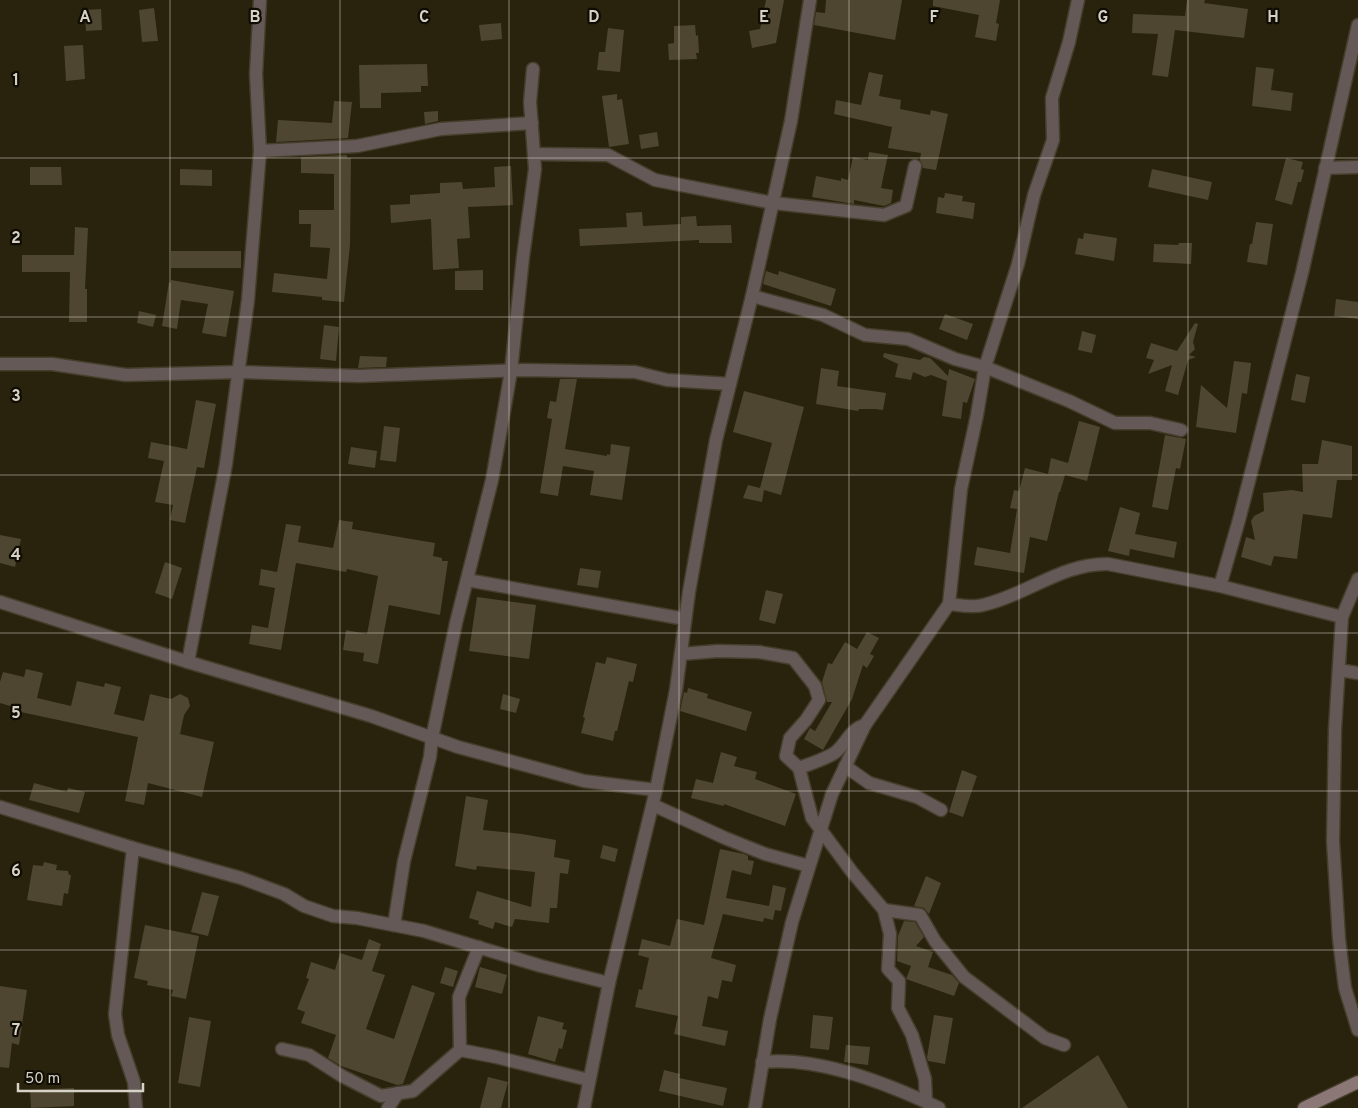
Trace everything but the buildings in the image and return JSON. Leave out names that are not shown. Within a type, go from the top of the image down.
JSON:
[{"type":"street","points":[[188,662],[226,464],[248,300],[260,151],[256,74],[260,0]]},
{"type":"street","points":[[584,1108],[609,983],[653,805],[676,690],[685,619],[716,440],[752,296],[791,121],[810,0]]},
{"type":"street","points":[[755,1108],[770,1019],[792,922],[832,794],[865,725],[948,604],[961,489],[985,368],[1018,264],[1034,195],[1053,140],[1052,98],[1069,42],[1078,0]]},
{"type":"street","points":[[1220,586],[1239,520],[1302,273],[1358,25]]},
{"type":"street","points":[[394,925],[404,861],[430,757],[432,738],[467,580],[492,480],[511,371],[523,257],[535,169],[530,102],[533,69]]},
{"type":"street","points":[[260,151],[357,146],[441,129],[532,123]]},
{"type":"street","points":[[534,154],[608,155],[655,180],[773,203],[884,215],[906,206],[916,166]]},
{"type":"street","points":[[1325,168],[1358,167]]},
{"type":"street","points":[[752,296],[823,315],[865,335],[908,339],[955,359],[985,368],[1069,401],[1115,423],[1150,423],[1181,430]]},
{"type":"street","points":[[0,364],[52,364],[126,375],[239,372],[359,376],[511,371],[634,372],[667,380],[730,384]]},
{"type":"street","points":[[948,604],[982,606],[1077,567],[1108,564],[1220,586],[1342,617]]},
{"type":"street","points":[[1358,579],[1342,617],[1334,729],[1333,851],[1339,939],[1345,988],[1358,1030]]},
{"type":"street","points":[[467,580],[685,619]]},
{"type":"street","points":[[0,602],[188,662],[371,716],[432,738],[584,781],[656,790]]},
{"type":"street","points":[[680,654],[718,650],[760,652],[793,658],[815,686],[819,700],[806,720],[790,738],[786,756],[799,768],[812,818],[852,872],[884,910],[890,934],[888,969],[899,981],[898,1008],[912,1035],[926,1079],[926,1102]]},
{"type":"street","points":[[1339,670],[1358,673]]},
{"type":"street","points":[[799,768],[834,753],[852,732],[858,727],[865,725]]},
{"type":"street","points":[[845,766],[869,783],[917,797],[941,810]]},
{"type":"street","points":[[653,805],[765,854],[809,866]]},
{"type":"street","points":[[0,807],[265,886],[304,906],[333,916],[424,931],[541,966],[609,983]]},
{"type":"street","points":[[133,848],[115,1014],[118,1035],[134,1082],[136,1108]]},
{"type":"street","points":[[884,910],[920,915],[935,941],[964,977],[1045,1038],[1064,1045]]},
{"type":"street","points":[[282,1049],[309,1055],[342,1076],[381,1096],[413,1091],[460,1050],[459,997],[479,947]]},
{"type":"street","points":[[460,1050],[589,1080]]},
{"type":"street","points":[[762,1062],[781,1060],[855,1074],[939,1108]]},
{"type":"street","points":[[1304,1108],[1358,1082]]},
{"type":"street","points":[[388,1108],[398,1093]]}]
